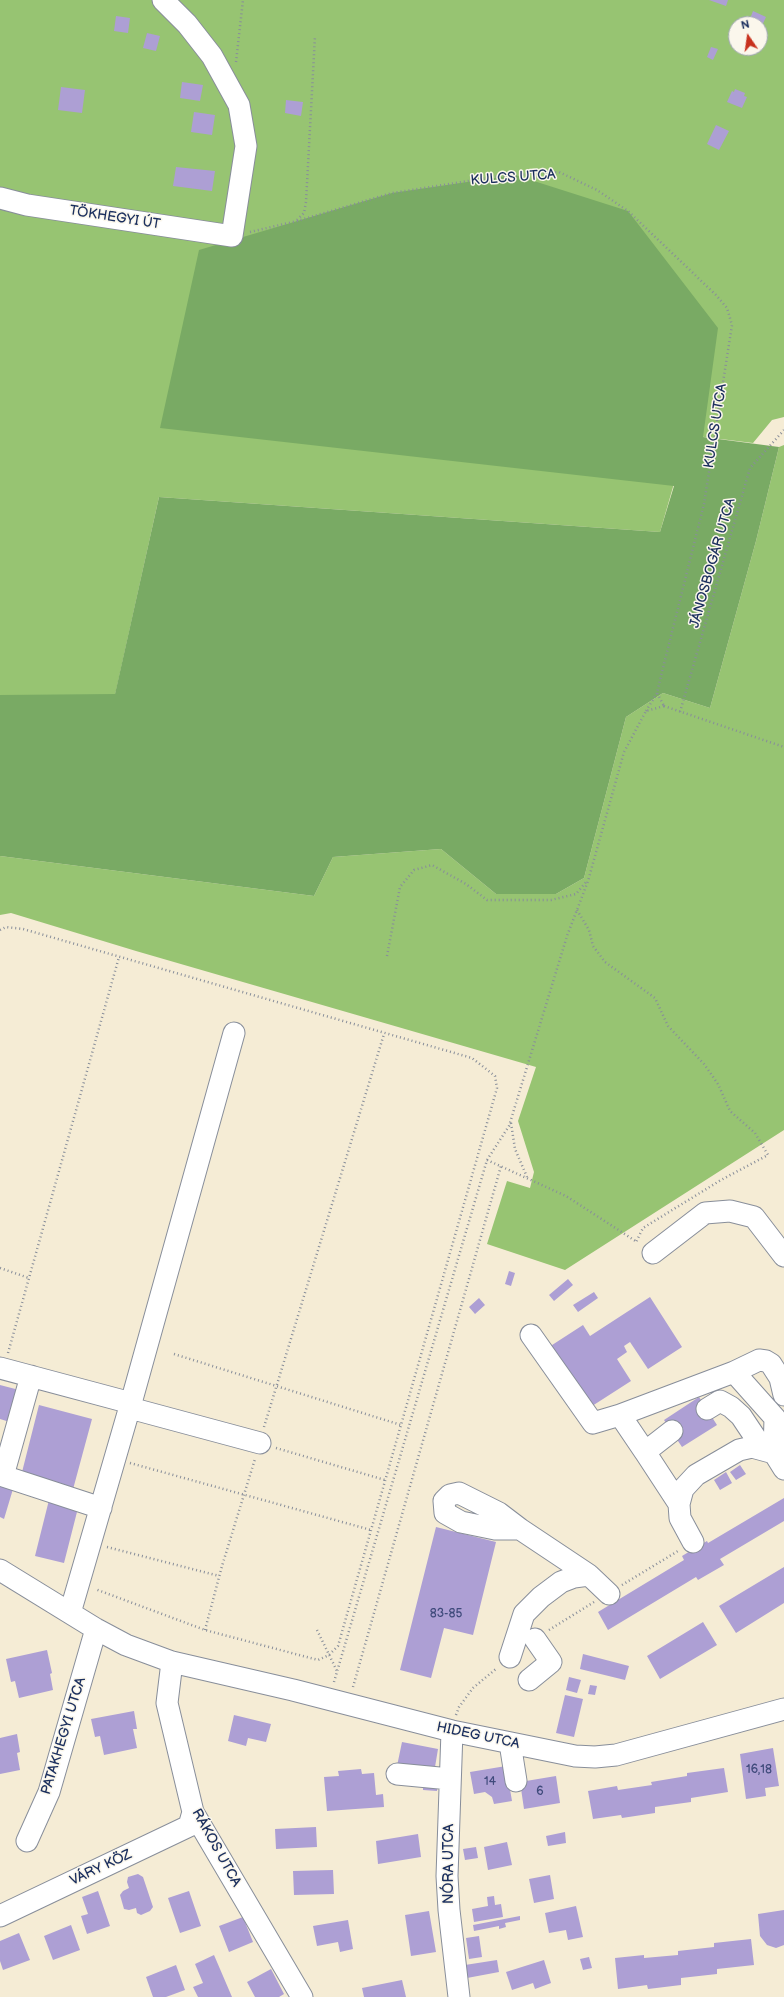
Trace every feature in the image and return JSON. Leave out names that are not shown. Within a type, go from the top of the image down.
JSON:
[{"type":"street","points":[[163,0],[187,24],[212,56],[239,105],[246,146],[232,236]]},
{"type":"street","name":"TÖKHEGYI ÚT","points":[[0,198],[27,205],[232,236]]},
{"type":"street","points":[[70,1613],[130,1406],[234,1033]]},
{"type":"street","points":[[653,1253],[704,1213],[730,1211],[754,1217],[784,1256]]},
{"type":"street","points":[[531,1335],[593,1422],[620,1415],[734,1372],[759,1360],[766,1361],[771,1364],[780,1378],[784,1395]]},
{"type":"street","points":[[2,1369],[31,1376],[260,1443]]},
{"type":"street","points":[[734,1372],[780,1410],[774,1457]]},
{"type":"street","points":[[31,1376],[2,1476],[101,1508]]},
{"type":"street","points":[[707,1408],[720,1401],[731,1407],[741,1416],[774,1457]]},
{"type":"street","points":[[620,1415],[679,1504]]},
{"type":"street","points":[[645,1452],[672,1431]]},
{"type":"street","points":[[693,1542],[680,1518],[679,1504],[683,1489],[696,1476],[739,1450],[752,1447],[774,1457]]},
{"type":"street","points":[[520,1529],[589,1575],[608,1594]]},
{"type":"street","points":[[0,1570],[96,1629],[126,1645],[172,1662]]},
{"type":"street","points":[[510,1657],[524,1614],[541,1597],[561,1582],[574,1577],[589,1575]]},
{"type":"street","name":"PATAKHEGYI UTCA","points":[[26,1841],[49,1792],[96,1629]]},
{"type":"street","points":[[529,1680],[551,1662],[543,1634]]},
{"type":"street","name":"HIDEG UTCA","points":[[172,1662],[452,1731],[574,1756],[595,1757],[616,1755],[784,1709]]},
{"type":"street","name":"RÁKOS UTCA","points":[[172,1662],[168,1703],[193,1812],[302,1997]]},
{"type":"street","name":"NÓRA UTCA","points":[[452,1731],[447,1876],[459,1997]]},
{"type":"street","points":[[510,1743],[516,1781]]},
{"type":"street","points":[[397,1774],[450,1780]]},
{"type":"street","name":"VÁRY KÖZ","points":[[0,1916],[189,1826],[193,1812]]},
{"type":"path","points":[[232,93],[243,0]]},
{"type":"path","points":[[297,221],[304,213],[306,202],[315,36]]},
{"type":"path","name":"KULCS UTCA","points":[[232,236],[297,221],[392,193],[500,176],[559,172],[597,190],[628,210],[728,308],[732,325],[704,504],[657,693],[624,752],[588,881],[567,936],[511,1121]]},
{"type":"path","name":"JÁNOSBOGÁR UTCA","points":[[680,712],[750,468],[784,430]]},
{"type":"path","points":[[657,693],[664,706]]},
{"type":"path","points":[[646,711],[664,706],[784,747]]},
{"type":"path","points":[[387,956],[400,887],[414,870],[432,865],[466,884],[487,900],[551,900],[576,894],[588,881]]},
{"type":"path","points":[[576,910],[589,930],[593,946],[605,962],[655,998],[668,1026],[704,1064],[718,1084],[730,1111],[754,1133],[768,1155],[721,1180],[643,1228],[636,1242]]},
{"type":"path","points":[[0,930],[6,927],[23,929],[384,1034],[472,1058],[495,1076],[497,1088],[338,1646],[329,1655],[318,1660],[205,1630],[79,1583]]},
{"type":"path","points":[[2,1369],[30,1278],[119,957]]},
{"type":"path","points":[[205,1630],[219,1576],[384,1034]]},
{"type":"path","points":[[339,1702],[337,1671],[487,1160],[511,1121]]},
{"type":"path","points":[[511,1121],[515,1149],[528,1178]]},
{"type":"path","points":[[487,1160],[566,1196],[653,1253]]},
{"type":"path","points":[[339,1702],[364,1642],[501,1166]]},
{"type":"path","points":[[0,1268],[30,1278]]},
{"type":"path","points":[[174,1354],[400,1425]]},
{"type":"path","points":[[260,1443],[385,1480]]},
{"type":"path","points":[[130,1463],[371,1530]]},
{"type":"path","points":[[89,1550],[108,1547],[219,1576]]},
{"type":"path","points":[[317,1630],[337,1671]]},
{"type":"path","points":[[452,1731],[459,1707],[473,1688],[510,1657]]},
{"type":"green space","points":[[0,0],[784,0],[784,417],[772,420],[753,443],[688,435],[660,532],[159,497],[115,695],[0,695]]},
{"type":"green space","points":[[515,175],[628,211],[718,328],[703,437],[779,447],[756,541],[710,708],[663,693],[626,717],[584,878],[556,894],[496,894],[441,849],[333,857],[314,896],[0,856],[0,695],[115,694],[159,497],[660,532],[674,486],[160,428],[199,250],[392,193]]},
{"type":"green space","points":[[784,445],[784,1130],[565,1270],[487,1244],[507,1181],[530,1188],[534,1172],[518,1121],[536,1067],[136,951],[11,913],[0,915],[0,856],[314,896],[333,857],[441,849],[496,894],[556,894],[584,878],[626,717],[663,693],[710,708],[756,541],[779,447]]},
{"type":"building","points":[[709,0],[728,0],[726,6]]},
{"type":"building","points":[[753,11],[764,16],[751,16]]},
{"type":"building","points":[[116,16],[130,18],[128,33],[114,31]]},
{"type":"building","points":[[147,33],[160,36],[156,51],[143,48]]},
{"type":"building","points":[[711,47],[718,49],[713,60],[707,57]]},
{"type":"building","points":[[182,82],[203,85],[200,101],[180,98]]},
{"type":"building","points":[[61,87],[85,90],[82,113],[58,110]]},
{"type":"building","points":[[735,89],[745,93],[744,96],[747,97],[742,108],[727,102],[732,91],[734,92]]},
{"type":"building","points":[[286,100],[303,102],[301,116],[285,113]]},
{"type":"building","points":[[194,112],[215,115],[212,135],[191,132]]},
{"type":"building","points":[[716,125],[729,131],[719,150],[707,144]]},
{"type":"building","points":[[176,167],[215,171],[212,191],[173,186]]},
{"type":"building","points":[[509,1271],[515,1273],[511,1286],[505,1284]]},
{"type":"building","points":[[568,1279],[573,1285],[554,1301],[549,1295]]},
{"type":"building","points":[[594,1292],[598,1298],[578,1312],[573,1305]]},
{"type":"building","points":[[650,1297],[682,1347],[648,1369],[630,1342],[624,1346],[627,1352],[617,1359],[631,1381],[589,1408],[549,1347],[583,1325],[590,1336]]},
{"type":"building","points":[[479,1298],[485,1305],[475,1314],[469,1307]]},
{"type":"building","points":[[0,1385],[23,1391],[13,1423],[0,1419]]},
{"type":"building","points":[[699,1397],[717,1425],[682,1447],[664,1420]]},
{"type":"building","points":[[39,1405],[92,1419],[72,1493],[20,1480]]},
{"type":"building","points":[[740,1465],[746,1474],[736,1480],[730,1472]]},
{"type":"building","points":[[726,1472],[732,1483],[720,1490],[714,1480]]},
{"type":"building","points":[[0,1485],[13,1489],[4,1519],[0,1517]]},
{"type":"building","points":[[784,1498],[784,1521],[720,1559],[724,1565],[698,1580],[696,1577],[608,1630],[598,1612],[684,1560],[682,1556],[707,1541],[708,1543]]},
{"type":"building","points":[[49,1500],[78,1508],[64,1563],[35,1556]]},
{"type":"building","points":[[436,1527],[496,1542],[473,1635],[444,1628],[431,1678],[400,1670]]},
{"type":"building","points":[[784,1567],[784,1603],[736,1633],[719,1606]]},
{"type":"building","points":[[703,1622],[717,1645],[660,1679],[647,1656]]},
{"type":"building","points":[[47,1650],[52,1673],[50,1674],[53,1690],[19,1698],[15,1681],[11,1682],[6,1659]]},
{"type":"building","points":[[583,1654],[629,1666],[625,1680],[580,1669]]},
{"type":"building","points":[[569,1677],[581,1680],[577,1693],[566,1690]]},
{"type":"building","points":[[590,1685],[597,1686],[595,1695],[588,1694]]},
{"type":"building","points":[[565,1695],[583,1699],[574,1737],[556,1733]]},
{"type":"building","points":[[134,1711],[137,1729],[133,1729],[137,1748],[104,1755],[100,1736],[95,1737],[91,1719]]},
{"type":"building","points":[[234,1715],[271,1724],[266,1742],[248,1738],[246,1746],[228,1741]]},
{"type":"building","points":[[17,1734],[20,1752],[17,1753],[20,1770],[0,1774],[0,1738]]},
{"type":"building","points":[[402,1742],[438,1749],[434,1773],[397,1766]]},
{"type":"building","points":[[773,1748],[779,1786],[765,1788],[766,1796],[746,1799],[740,1754]]},
{"type":"building","points":[[506,1766],[512,1801],[494,1804],[492,1797],[485,1792],[474,1794],[470,1772]]},
{"type":"building","points":[[724,1768],[728,1792],[691,1798],[691,1802],[655,1807],[655,1813],[622,1818],[621,1815],[593,1819],[588,1791],[617,1786],[618,1790],[652,1785],[651,1782],[687,1776],[687,1773]]},
{"type":"building","points":[[361,1769],[362,1774],[374,1773],[376,1795],[383,1794],[384,1807],[327,1811],[324,1777],[339,1776],[338,1771]]},
{"type":"building","points":[[556,1776],[560,1803],[524,1809],[520,1782]]},
{"type":"building","points":[[423,1781],[437,1782],[437,1791],[423,1790]]},
{"type":"building","points":[[316,1827],[317,1847],[276,1849],[275,1829]]},
{"type":"building","points":[[565,1832],[566,1843],[548,1846],[546,1836]]},
{"type":"building","points":[[418,1834],[421,1857],[378,1864],[376,1841]]},
{"type":"building","points":[[507,1842],[512,1865],[488,1870],[484,1847]]},
{"type":"building","points":[[476,1847],[478,1858],[465,1860],[463,1849]]},
{"type":"building","points":[[333,1870],[334,1894],[294,1895],[293,1871]]},
{"type":"building","points":[[138,1874],[143,1877],[153,1907],[150,1911],[141,1915],[137,1913],[136,1908],[129,1910],[124,1909],[120,1895],[123,1891],[129,1888],[127,1882],[128,1877]]},
{"type":"building","points":[[550,1875],[554,1899],[534,1903],[529,1879]]},
{"type":"building","points":[[98,1891],[110,1926],[87,1934],[81,1916],[88,1914],[82,1897]]},
{"type":"building","points":[[189,1891],[201,1926],[180,1933],[168,1898]]},
{"type":"building","points":[[494,1896],[495,1905],[501,1904],[503,1917],[474,1922],[472,1909],[488,1906],[487,1897]]},
{"type":"building","points":[[576,1906],[583,1937],[568,1940],[566,1930],[549,1933],[545,1913]]},
{"type":"building","points":[[784,1910],[784,1945],[776,1948],[767,1945],[760,1936],[758,1914]]},
{"type":"building","points":[[429,1911],[436,1952],[411,1956],[405,1915]]},
{"type":"building","points":[[520,1916],[520,1920],[505,1923],[506,1927],[499,1929],[499,1926],[474,1931],[473,1925]]},
{"type":"building","points":[[243,1917],[253,1942],[229,1952],[219,1926]]},
{"type":"building","points":[[348,1920],[353,1949],[340,1952],[338,1942],[317,1946],[313,1926]]},
{"type":"building","points":[[71,1925],[80,1950],[53,1960],[44,1936]]},
{"type":"building","points":[[19,1933],[30,1960],[3,1970],[0,1961],[0,1941]]},
{"type":"building","points":[[479,1936],[482,1957],[469,1959],[466,1938]]},
{"type":"building","points":[[751,1939],[754,1965],[717,1969],[717,1974],[681,1978],[681,1985],[648,1989],[647,1985],[618,1989],[615,1958],[644,1955],[644,1958],[678,1955],[678,1951],[714,1947],[714,1943]]},
{"type":"building","points":[[214,1955],[232,1997],[198,1997],[193,1987],[203,1983],[195,1964]]},
{"type":"building","points":[[589,1957],[592,1968],[583,1970],[580,1959]]},
{"type":"building","points":[[497,1960],[499,1972],[467,1978],[465,1965]]},
{"type":"building","points":[[544,1960],[551,1983],[535,1989],[533,1983],[512,1990],[506,1972]]},
{"type":"building","points":[[176,1965],[185,1990],[166,1997],[153,1997],[146,1977]]},
{"type":"building","points":[[271,1969],[284,1994],[279,1997],[255,1997],[247,1982]]},
{"type":"building","points":[[402,1980],[406,1997],[364,1997],[362,1988]]}]
